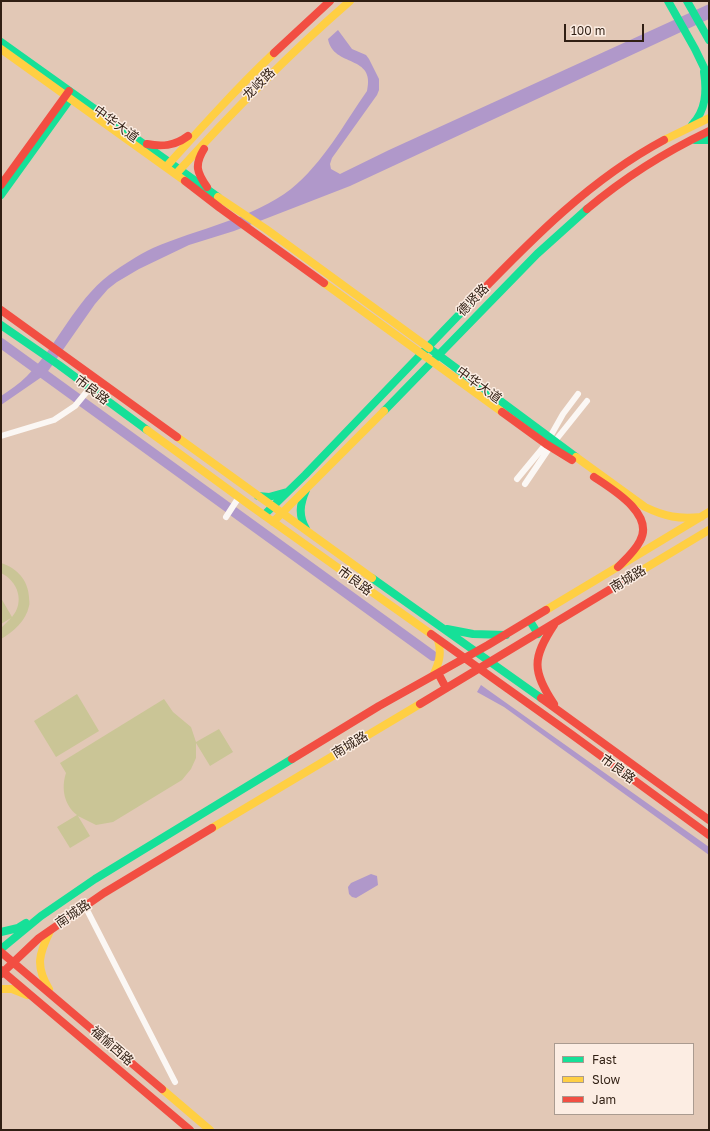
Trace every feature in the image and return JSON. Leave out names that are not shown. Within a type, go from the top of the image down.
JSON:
[{"type":"main road","name":"龙岐路","points":[[168,165],[216,111],[330,1]]},
{"type":"main road","name":"龙岐路","points":[[178,172],[246,97],[294,50],[350,1]]},
{"type":"main road","points":[[668,1],[678,16],[709,78]]},
{"type":"main road","points":[[688,1],[709,40]]},
{"type":"main road","name":"中华大道","points":[[1,42],[168,165],[266,229],[428,347],[454,372]]},
{"type":"main road","name":"中华大道","points":[[1,49],[144,144],[168,165]]},
{"type":"main road","points":[[688,128],[696,121],[703,108],[705,100],[706,87],[701,62]]},
{"type":"main road","points":[[1,184],[4,174],[70,94]]},
{"type":"main road","points":[[1,195],[70,94]]},
{"type":"main road","points":[[144,144],[163,146],[181,142],[216,111]]},
{"type":"main road","name":"德贤路","points":[[264,515],[305,475],[527,244],[567,207],[632,159],[662,141],[709,118]]},
{"type":"main road","points":[[210,191],[199,174],[197,162],[199,156],[223,122]]},
{"type":"main road","name":"德贤路","points":[[273,522],[537,254],[576,218],[624,180],[690,140],[709,132]]},
{"type":"main road","points":[[690,140],[709,140]]},
{"type":"main road","name":"中华大道","points":[[178,172],[222,209],[421,354],[454,372],[550,442],[568,457],[633,502],[674,519],[701,517]]},
{"type":"main road","name":"市良路","points":[[1,310],[709,820]]},
{"type":"main road","name":"市良路","points":[[1,326],[59,365],[88,391],[238,500],[264,515],[709,835]]},
{"type":"main road","points":[[306,490],[299,509],[302,522],[308,532]]},
{"type":"main road","points":[[258,496],[269,497],[287,492]]},
{"type":"main road","name":"中华大道","points":[[618,567],[637,547],[642,538],[644,528],[633,502]]},
{"type":"main road","name":"南城路","points":[[1,951],[41,916],[101,876],[379,706],[530,621],[709,512]]},
{"type":"main road","name":"南城路","points":[[2,972],[39,938],[85,906],[709,530]]},
{"type":"main road","points":[[530,621],[538,634]]},
{"type":"main road","points":[[554,624],[540,646],[537,672],[543,689],[559,711]]},
{"type":"main road","points":[[443,628],[473,634],[506,635]]},
{"type":"main road","points":[[438,640],[442,650],[435,675],[446,688]]},
{"type":"main road","points":[[1,932],[18,928],[41,916]]},
{"type":"main road","points":[[52,928],[40,955],[39,967],[50,992],[63,1004]]},
{"type":"main road","name":"福愉西路","points":[[1,951],[210,1130]]},
{"type":"main road","name":"福愉西路","points":[[2,972],[42,1004],[190,1130]]},
{"type":"main road","points":[[1,989],[12,989],[42,1004]]},
{"type":"street","points":[[1,436],[54,420],[75,406],[88,391]]},
{"type":"street","points":[[525,484],[550,442],[563,414],[578,394]]},
{"type":"street","points":[[517,479],[587,400]]},
{"type":"street","points":[[226,517],[238,500]]},
{"type":"street","points":[[85,906],[175,1082]]},
{"type":"shaded area","points":[[709,4],[709,19],[350,186],[234,231],[189,245],[139,269],[108,289],[95,304],[46,374],[1,405],[1,396],[21,382],[38,364],[86,298],[109,275],[131,260],[153,248],[260,208],[291,189],[303,179],[332,143],[367,91],[368,79],[365,71],[360,66],[337,54],[331,48],[328,39],[338,30],[352,49],[366,55],[379,79],[379,90],[377,95],[332,158],[330,164],[331,169],[340,174],[389,150]]},
{"type":"shaded area","points":[[1,563],[17,571],[24,580],[28,591],[29,605],[22,621],[10,633],[1,639],[1,628],[11,618],[1,624],[1,598],[12,617],[16,611],[19,599],[18,592],[12,581],[1,573]]},
{"type":"shaded area","points":[[481,685],[709,847],[709,855],[504,707],[477,692]]},
{"type":"shaded area","points":[[77,694],[99,731],[56,757],[34,721]]},
{"type":"shaded area","points":[[164,699],[173,712],[191,727],[196,742],[219,729],[233,752],[210,766],[196,743],[196,758],[191,769],[182,780],[113,822],[96,825],[78,816],[90,836],[70,848],[57,827],[77,815],[66,801],[64,784],[66,773],[60,763]]},
{"type":"shaded area","points":[[371,874],[377,876],[378,885],[356,898],[352,897],[349,894],[348,887],[351,883]]},
{"type":"waterway","points":[[1,343],[433,656]]},
{"type":"traffic: fast","points":[[668,1],[695,49],[709,78]]},
{"type":"traffic: fast","points":[[687,1],[709,40]]},
{"type":"traffic: fast","points":[[1,42],[218,197]]},
{"type":"traffic: fast","points":[[692,125],[703,107],[705,94],[704,72]]},
{"type":"traffic: fast","points":[[1,195],[73,95]]},
{"type":"traffic: fast","points":[[695,140],[709,140]]},
{"type":"traffic: fast","points":[[384,411],[537,254],[587,209]]},
{"type":"traffic: fast","points":[[264,515],[305,475],[476,297]]},
{"type":"traffic: fast","points":[[1,325],[59,365],[147,430]]},
{"type":"traffic: fast","points":[[429,348],[576,457]]},
{"type":"traffic: fast","points":[[306,490],[302,500],[301,510],[303,524],[306,529]]},
{"type":"traffic: fast","points":[[258,496],[269,497],[287,492]]},
{"type":"traffic: fast","points":[[372,578],[541,698]]},
{"type":"traffic: fast","points":[[530,621],[538,634]]},
{"type":"traffic: fast","points":[[447,629],[473,634],[506,635]]},
{"type":"traffic: fast","points":[[1,949],[41,916],[95,879],[292,759]]},
{"type":"traffic: fast","points":[[1,932],[18,928],[26,923]]},
{"type":"traffic: slow","points":[[176,174],[260,85],[304,42],[350,1]]},
{"type":"traffic: slow","points":[[1,49],[185,181]]},
{"type":"traffic: slow","points":[[166,167],[232,95],[274,53]]},
{"type":"traffic: slow","points":[[664,140],[709,118]]},
{"type":"traffic: slow","points":[[218,197],[266,229],[429,348]]},
{"type":"traffic: slow","points":[[324,283],[502,412]]},
{"type":"traffic: slow","points":[[273,522],[384,411]]},
{"type":"traffic: slow","points":[[147,430],[431,634]]},
{"type":"traffic: slow","points":[[177,437],[372,578]]},
{"type":"traffic: slow","points":[[576,457],[645,507],[659,513],[672,516],[686,518],[701,517]]},
{"type":"traffic: slow","points":[[546,610],[709,512]]},
{"type":"traffic: slow","points":[[639,572],[709,530]]},
{"type":"traffic: slow","points":[[433,676],[439,658],[440,650],[438,640]]},
{"type":"traffic: slow","points":[[212,828],[420,704]]},
{"type":"traffic: slow","points":[[49,989],[40,967],[40,960],[43,947],[50,931]]},
{"type":"traffic: slow","points":[[1,989],[12,989],[27,995]]},
{"type":"traffic: slow","points":[[162,1089],[210,1130]]},
{"type":"traffic: jam","points":[[274,53],[330,1]]},
{"type":"traffic: jam","points":[[1,185],[69,91]]},
{"type":"traffic: jam","points":[[587,209],[616,186],[646,166],[709,131]]},
{"type":"traffic: jam","points":[[147,144],[168,145],[178,142],[188,136]]},
{"type":"traffic: jam","points":[[476,297],[519,253],[587,191],[637,156],[664,140]]},
{"type":"traffic: jam","points":[[204,149],[199,160],[198,169],[207,187]]},
{"type":"traffic: jam","points":[[185,181],[324,283]]},
{"type":"traffic: jam","points":[[1,310],[177,437]]},
{"type":"traffic: jam","points":[[502,412],[546,444],[572,460]]},
{"type":"traffic: jam","points":[[594,477],[611,488],[629,503],[637,512],[642,521],[643,531],[638,545],[618,567]]},
{"type":"traffic: jam","points":[[420,704],[639,572]]},
{"type":"traffic: jam","points":[[292,759],[379,706],[488,645],[546,610]]},
{"type":"traffic: jam","points":[[554,625],[542,647],[538,664],[542,682],[554,704]]},
{"type":"traffic: jam","points":[[431,634],[709,835]]},
{"type":"traffic: jam","points":[[438,673],[446,688]]},
{"type":"traffic: jam","points":[[541,698],[709,820]]},
{"type":"traffic: jam","points":[[1,974],[39,938],[104,893],[212,828]]},
{"type":"traffic: jam","points":[[1,952],[162,1089]]},
{"type":"traffic: jam","points":[[1,970],[190,1130]]}]
